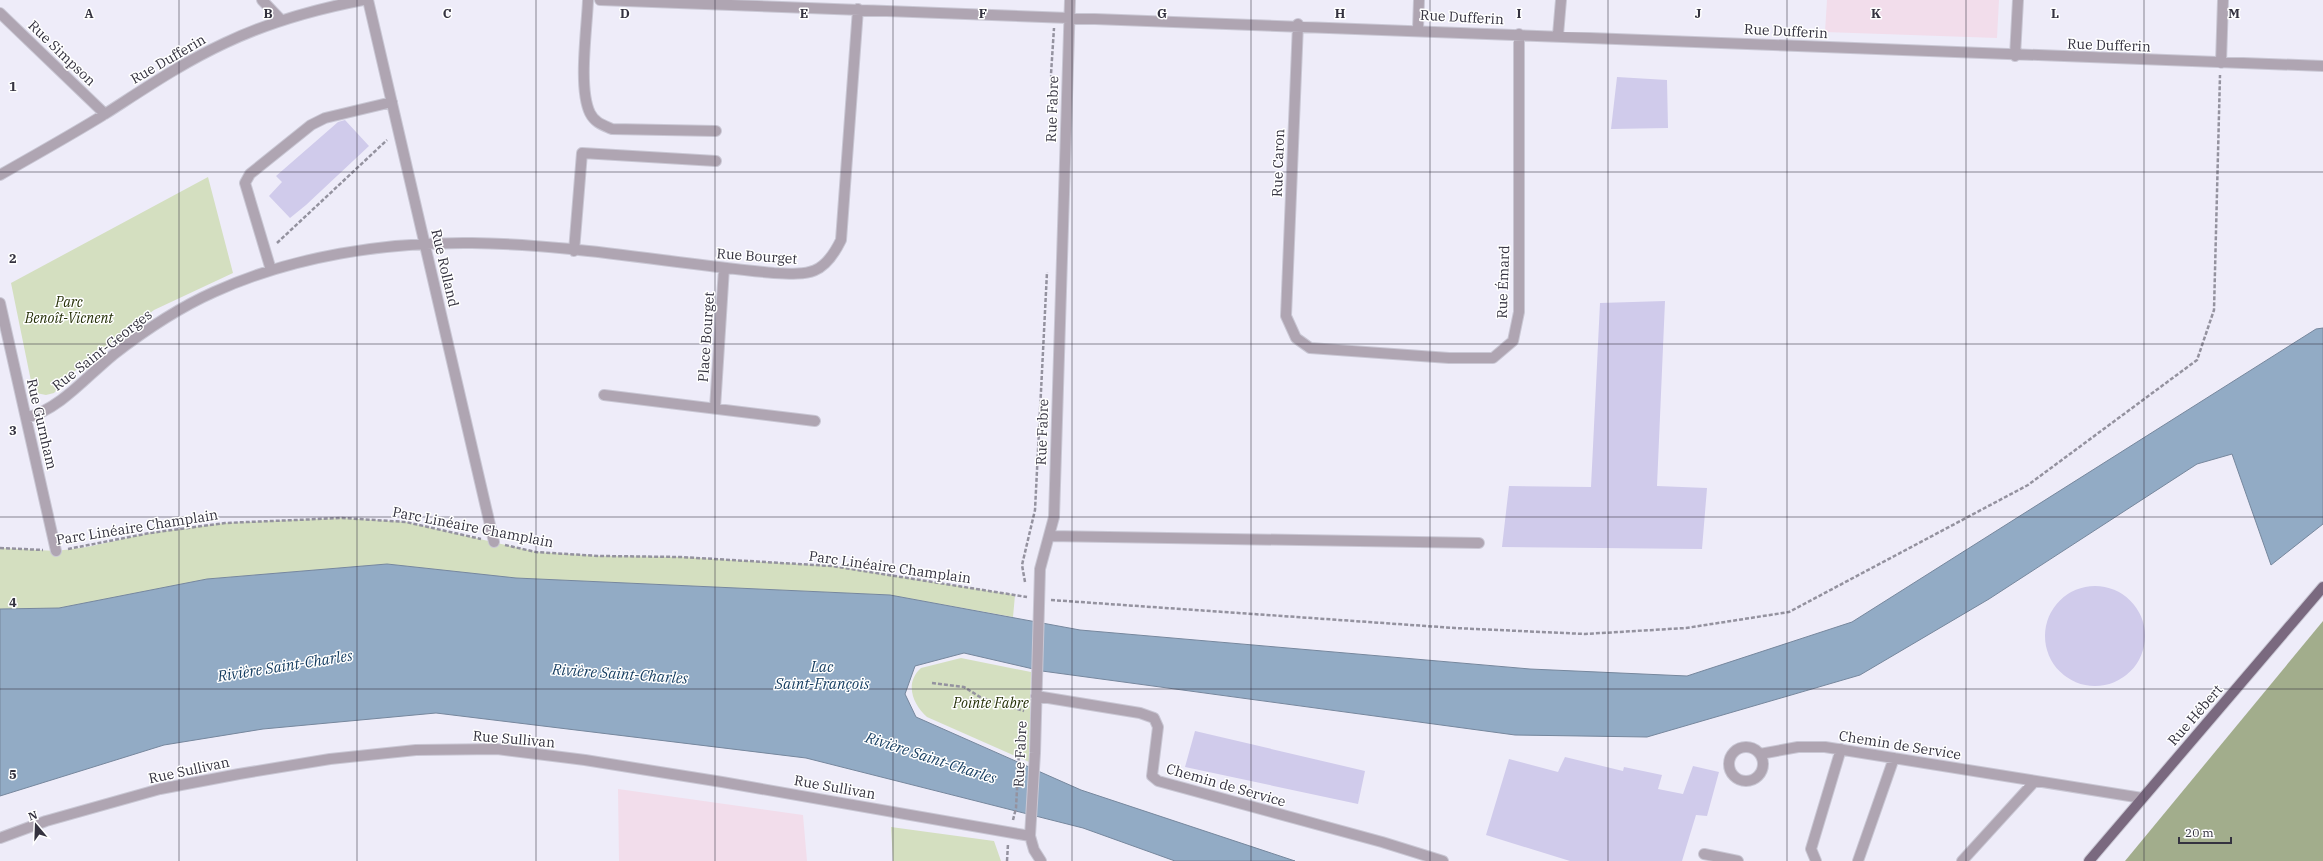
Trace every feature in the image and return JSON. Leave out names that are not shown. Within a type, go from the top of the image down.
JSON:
[{"type":"main road","name":"Rue Hébert","points":[[2089,861],[2323,587]]},
{"type":"street","points":[[262,0],[281,20]]},
{"type":"street","name":"Rue Dufferin","points":[[0,175],[105,114],[158,78],[225,43],[281,20],[331,6],[364,0]]},
{"type":"street","name":"Rue Rolland","points":[[368,0],[494,542]]},
{"type":"street","points":[[588,0],[584,87],[590,114],[598,124],[612,129],[716,131]]},
{"type":"street","name":"Rue Dufferin","points":[[600,0],[678,1],[1298,24],[2015,56],[2323,66]]},
{"type":"street","name":"Rue Fabre","points":[[1041,861],[1034,850],[1030,836],[1035,753],[1040,569],[1054,517],[1070,0]]},
{"type":"street","points":[[1418,29],[1419,0]]},
{"type":"street","points":[[1558,35],[1561,0]]},
{"type":"street","points":[[2015,56],[2018,0]]},
{"type":"street","points":[[2221,63],[2223,0]]},
{"type":"street","name":"Rue Bourget","points":[[425,245],[472,243],[574,250],[724,268],[802,274],[820,268],[833,258],[840,240],[858,8]]},
{"type":"street","name":"Rue Simpson","points":[[0,13],[105,114]]},
{"type":"street","name":"Rue Caron","points":[[1287,304],[1298,24]]},
{"type":"street","name":"Rue Émard","points":[[1287,304],[1286,316],[1296,338],[1310,348],[1449,358],[1493,358],[1513,341],[1519,312],[1519,34]]},
{"type":"street","points":[[271,270],[245,183],[250,174],[311,125],[325,118],[392,102]]},
{"type":"street","points":[[574,250],[582,152],[716,160]]},
{"type":"street","name":"Rue Saint-Georges","points":[[26,418],[41,414],[60,401],[113,355],[184,306],[271,270],[333,255],[425,245]]},
{"type":"street","name":"Place Bourget","points":[[715,408],[724,268]]},
{"type":"street","name":"Rue Gurnham","points":[[0,303],[56,551]]},
{"type":"street","points":[[604,395],[815,421]]},
{"type":"street","points":[[1049,536],[1479,543]]},
{"type":"street","name":"Chemin de Service","points":[[1036,696],[1140,713],[1154,718],[1158,727],[1152,776],[1158,781],[1382,842],[1443,861]]},
{"type":"street","name":"Chemin de Service","points":[[1760,754],[1798,747],[1825,747],[2142,798]]},
{"type":"street","name":"Rue Sullivan","points":[[0,838],[46,821],[160,789],[239,774],[330,759],[416,750],[489,749],[585,760],[699,778],[1030,836]]},
{"type":"street","points":[[1816,861],[1811,849],[1841,749]]},
{"type":"street","points":[[1858,861],[1894,758]]},
{"type":"street","points":[[1962,861],[2036,781]]},
{"type":"street","points":[[1704,854],[1735,861]]},
{"type":"path","name":"Rue Fabre","points":[[1053,88],[1051,74],[1055,16]]},
{"type":"path","name":"Parc Linéaire Champlain","points":[[0,548],[56,551],[88,547],[150,533],[225,523],[342,518],[406,522],[536,552],[600,556],[681,557],[832,566],[1039,599],[1447,627],[1585,634],[1686,628],[1789,612],[2028,485],[2197,360],[2214,310],[2221,63]]},
{"type":"path","points":[[266,253],[398,129]]},
{"type":"path","name":"Rue Fabre","points":[[1025,584],[1022,565],[1035,510],[1048,265]]},
{"type":"path","points":[[1026,591],[1027,604]]},
{"type":"path","points":[[932,683],[964,687],[980,697],[1036,715]]},
{"type":"path","name":"Rue Fabre","points":[[1016,808],[1020,730]]},
{"type":"shaded area","points":[[1827,0],[1999,0],[1997,38],[1825,32]]},
{"type":"shaded area","points":[[618,789],[803,815],[807,861],[619,861]]},
{"type":"green space","name":"Parc Benoît-Vicnent","points":[[208,177],[233,273],[154,310],[78,368],[54,393],[46,395],[36,393],[32,386],[11,283]]},
{"type":"green space","points":[[342,518],[406,522],[536,552],[600,556],[681,557],[832,566],[1015,595],[1013,617],[890,595],[516,578],[387,564],[207,579],[59,608],[0,609],[0,548],[56,551],[87,547],[150,533],[225,523]]},
{"type":"green space","points":[[2323,621],[2323,861],[2125,861]]},
{"type":"green space","name":"Pointe Fabre","points":[[961,658],[1031,672],[1029,762],[927,717],[914,700],[912,694],[913,680],[921,668]]},
{"type":"green space","points":[[891,827],[994,841],[1001,861],[893,861]]},
{"type":"water","name":"Lac Saint-François","points":[[2323,328],[2323,524],[2271,565],[2232,454],[2197,464],[1989,599],[1860,675],[1647,737],[1515,735],[1042,671],[964,653],[915,666],[905,694],[916,717],[1081,790],[1295,861],[1175,861],[1083,828],[806,758],[436,713],[263,729],[164,745],[0,796],[0,609],[59,608],[207,579],[387,564],[516,578],[890,595],[1080,630],[1530,669],[1687,676],[1852,622],[2316,329]]},
{"type":"building","points":[[1617,77],[1667,80],[1668,128],[1611,129]]},
{"type":"building","points":[[345,120],[369,146],[290,218],[269,196],[282,182],[276,176],[338,122]]},
{"type":"building","points":[[1665,301],[1657,486],[1707,488],[1702,549],[1502,547],[1509,486],[1591,487],[1600,303]]},
{"type":"building","points":[[2095,586],[2114,590],[2131,600],[2141,617],[2145,636],[2141,655],[2131,672],[2114,682],[2095,686],[2076,682],[2059,672],[2049,655],[2045,636],[2049,617],[2059,600],[2076,590]]},
{"type":"building","points":[[1195,731],[1365,771],[1358,804],[1185,767]]},
{"type":"building","points":[[1565,757],[1623,771],[1624,767],[1662,775],[1658,789],[1683,794],[1693,766],[1719,772],[1707,816],[1696,815],[1682,861],[1570,861],[1486,835],[1509,759],[1558,772]]},
{"type":"water label","name":"Rivière Saint-Charles","points":[[285,666]]},
{"type":"water label","name":"Rivière Saint-Charles","points":[[620,674]]},
{"type":"water label","name":"Rivière Saint-Charles","points":[[931,758]]}]
